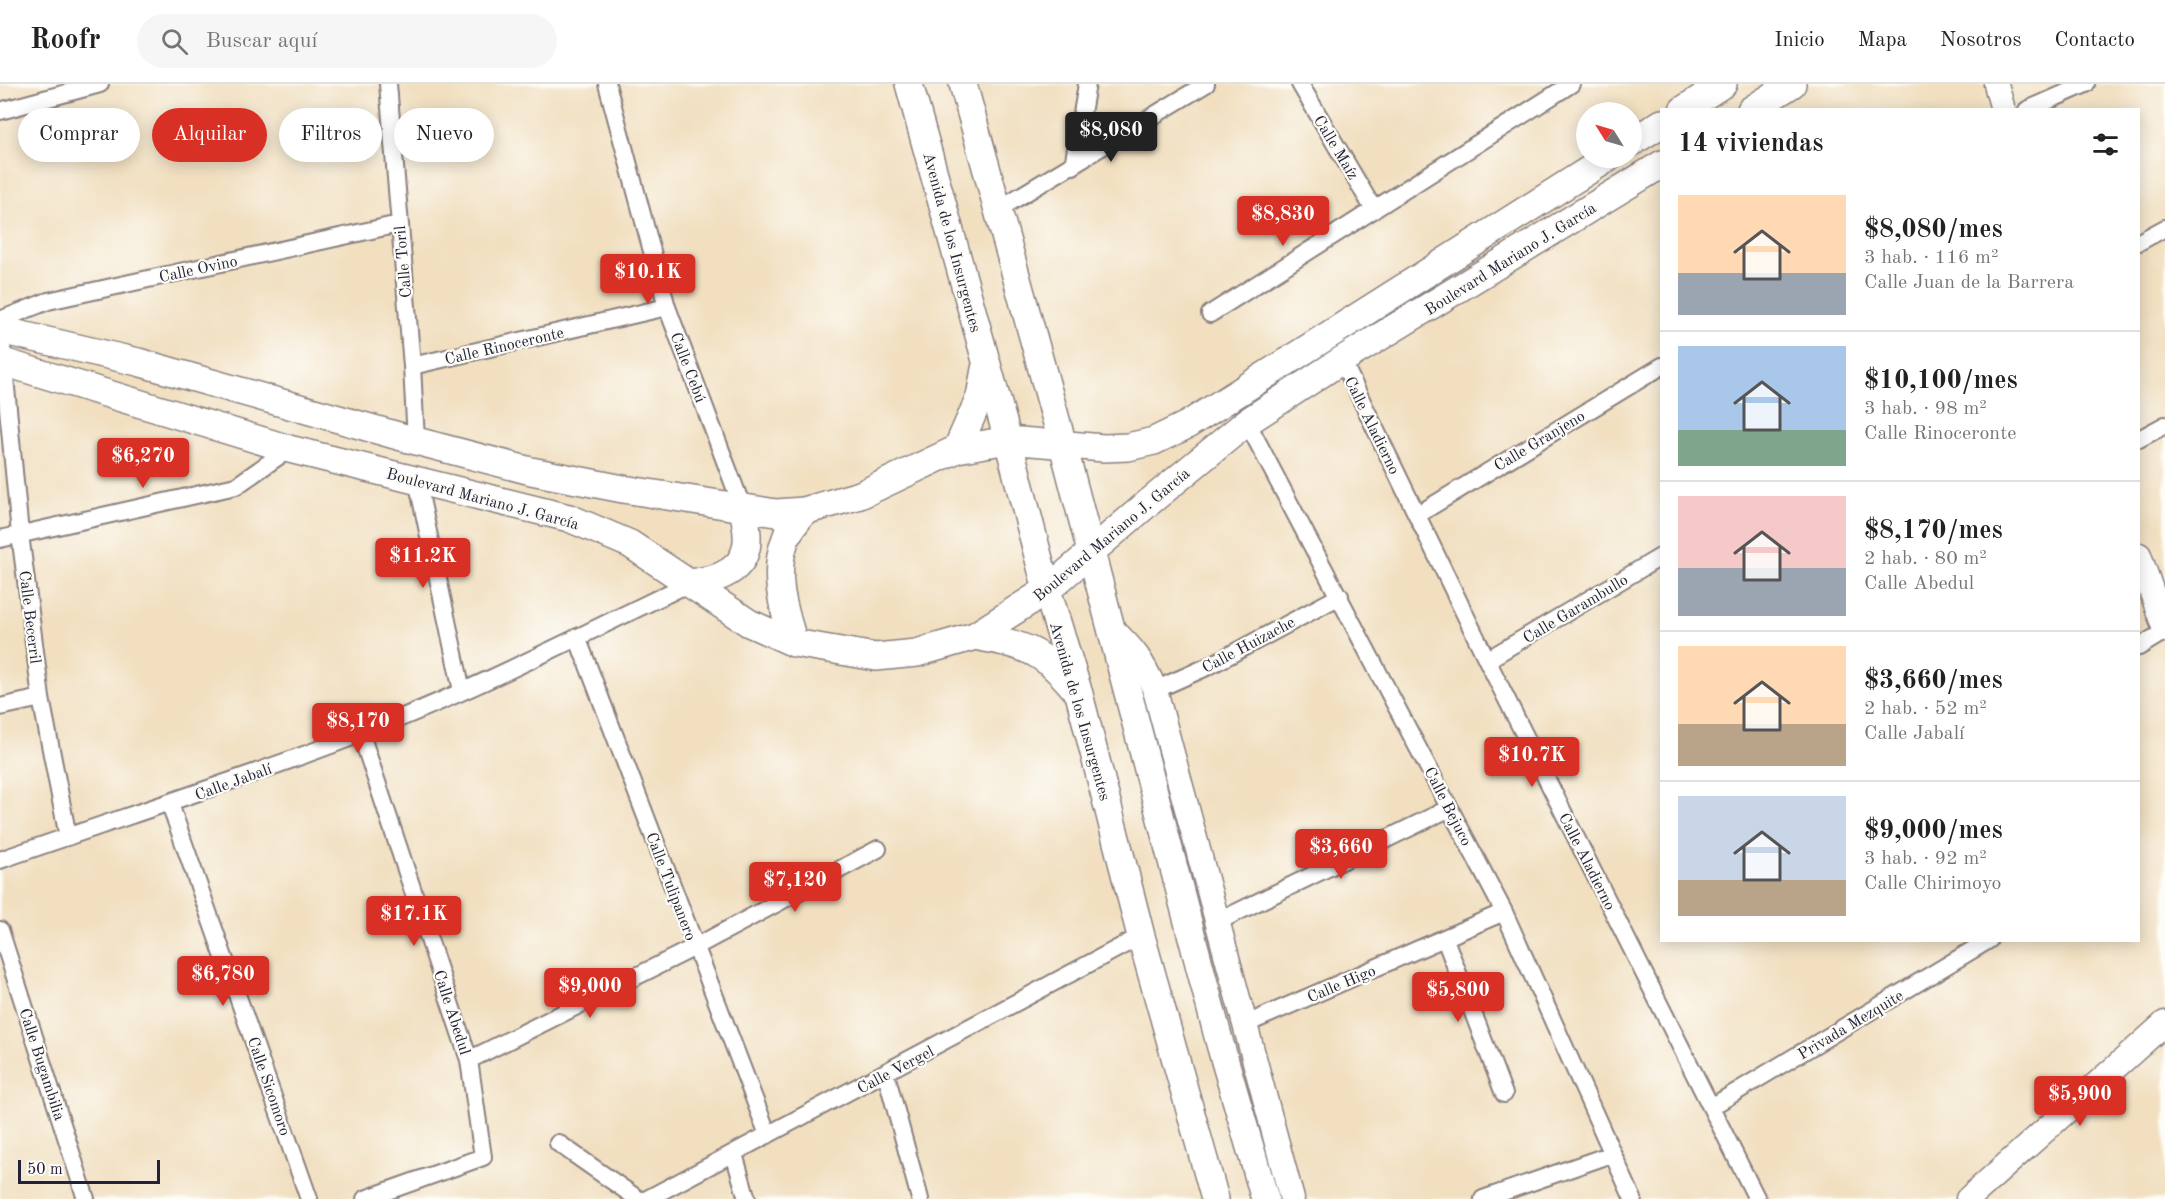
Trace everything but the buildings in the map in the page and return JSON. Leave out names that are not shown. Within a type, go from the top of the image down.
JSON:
[{"type":"main road","name":"Avenida de los Insurgentes","points":[[909,84],[1008,440],[1047,590],[1079,694],[1141,936],[1215,1199]]},
{"type":"main road","points":[[963,84],[1063,445],[1220,1044],[1265,1199]]},
{"type":"main road","points":[[1686,108],[1723,84]]},
{"type":"main road","points":[[1754,108],[1792,84]]},
{"type":"main road","points":[[1642,136],[1660,124]]},
{"type":"main road","name":"Boulevard Mariano J. García","points":[[2,361],[289,449],[569,518],[630,544],[749,623],[794,643],[876,657],[917,653],[975,636],[1047,590],[1247,422],[1342,360],[1660,165]]},
{"type":"main road","name":"Boulevard Mariano J. García","points":[[0,330],[138,362],[416,441],[542,473],[743,509],[776,513],[804,511],[860,495],[957,449],[1008,440],[1104,448],[1128,447],[1154,441],[1187,425],[1592,168]]},
{"type":"main road","points":[[1379,303],[1395,329]]},
{"type":"main road","points":[[957,449],[980,397],[986,364]]},
{"type":"main road","points":[[690,583],[723,576],[737,565],[746,552],[748,534],[743,509]]},
{"type":"main road","points":[[794,643],[784,613],[778,583],[780,561],[787,537],[804,511]]},
{"type":"main road","points":[[975,636],[1032,650],[1056,668],[1079,694]]},
{"type":"street","points":[[0,111],[100,84]]},
{"type":"street","name":"Calle Toril","points":[[388,84],[412,366],[416,441]]},
{"type":"street","name":"Calle Cebú","points":[[607,84],[667,307],[743,509]]},
{"type":"street","points":[[1073,166],[1087,84]]},
{"type":"street","points":[[997,210],[1206,84]]},
{"type":"street","name":"Calle Maíz","points":[[1300,84],[1374,210]]},
{"type":"street","points":[[1210,314],[1571,84]]},
{"type":"street","points":[[1996,84],[2002,108]]},
{"type":"street","points":[[2032,108],[2086,84]]},
{"type":"street","name":"Calle Ovino","points":[[0,320],[48,301],[399,224]]},
{"type":"street","points":[[2140,241],[2165,228]]},
{"type":"street","name":"Calle Rinoceronte","points":[[412,366],[667,307]]},
{"type":"street","name":"Calle Becerril","points":[[0,325],[20,534],[41,698],[68,837]]},
{"type":"street","name":"Calle Aladierno","points":[[1342,360],[1487,660],[1757,1199]]},
{"type":"street","name":"Calle Granjeno","points":[[1417,515],[1660,367]]},
{"type":"street","name":"Calle Bejuco","points":[[1247,422],[1504,912],[1633,1199]]},
{"type":"street","points":[[2140,438],[2165,425]]},
{"type":"street","points":[[0,539],[236,486],[289,449]]},
{"type":"street","points":[[417,480],[462,691]]},
{"type":"street","name":"Calle Garambullo","points":[[1487,660],[1660,557]]},
{"type":"street","points":[[2140,558],[2165,630],[2140,646]]},
{"type":"street","name":"Calle Jabalí","points":[[0,860],[170,804],[361,734],[462,691],[690,583]]},
{"type":"street","name":"Calle Huizache","points":[[1155,690],[1209,666],[1340,596]]},
{"type":"street","points":[[1111,628],[1134,650],[1155,690],[1292,1199]]},
{"type":"street","name":"Calle Tulipanero","points":[[577,637],[768,1135]]},
{"type":"street","points":[[0,707],[41,698]]},
{"type":"street","name":"Calle Abedul","points":[[361,734],[469,1060],[483,1157],[371,1198]]},
{"type":"street","name":"Calle Sicomoro","points":[[170,804],[309,1199]]},
{"type":"street","points":[[1217,922],[1450,808]]},
{"type":"street","points":[[469,1060],[695,947],[878,849]]},
{"type":"street","name":"Calle Higo","points":[[1244,1025],[1504,912]]},
{"type":"street","name":"Calle Bugambilia","points":[[0,930],[86,1199]]},
{"type":"street","name":"Calle Vergel","points":[[648,1199],[1141,936]]},
{"type":"street","points":[[1445,939],[1504,1094]]},
{"type":"street","name":"Privada Mezquite","points":[[1711,1107],[1986,942]]},
{"type":"street","points":[[1968,1199],[2165,1023]]},
{"type":"street","points":[[886,1074],[920,1199]]},
{"type":"street","points":[[558,1143],[638,1199]]},
{"type":"street","points":[[1483,1199],[1612,1154]]},
{"type":"street","points":[[734,1155],[747,1199]]}]
